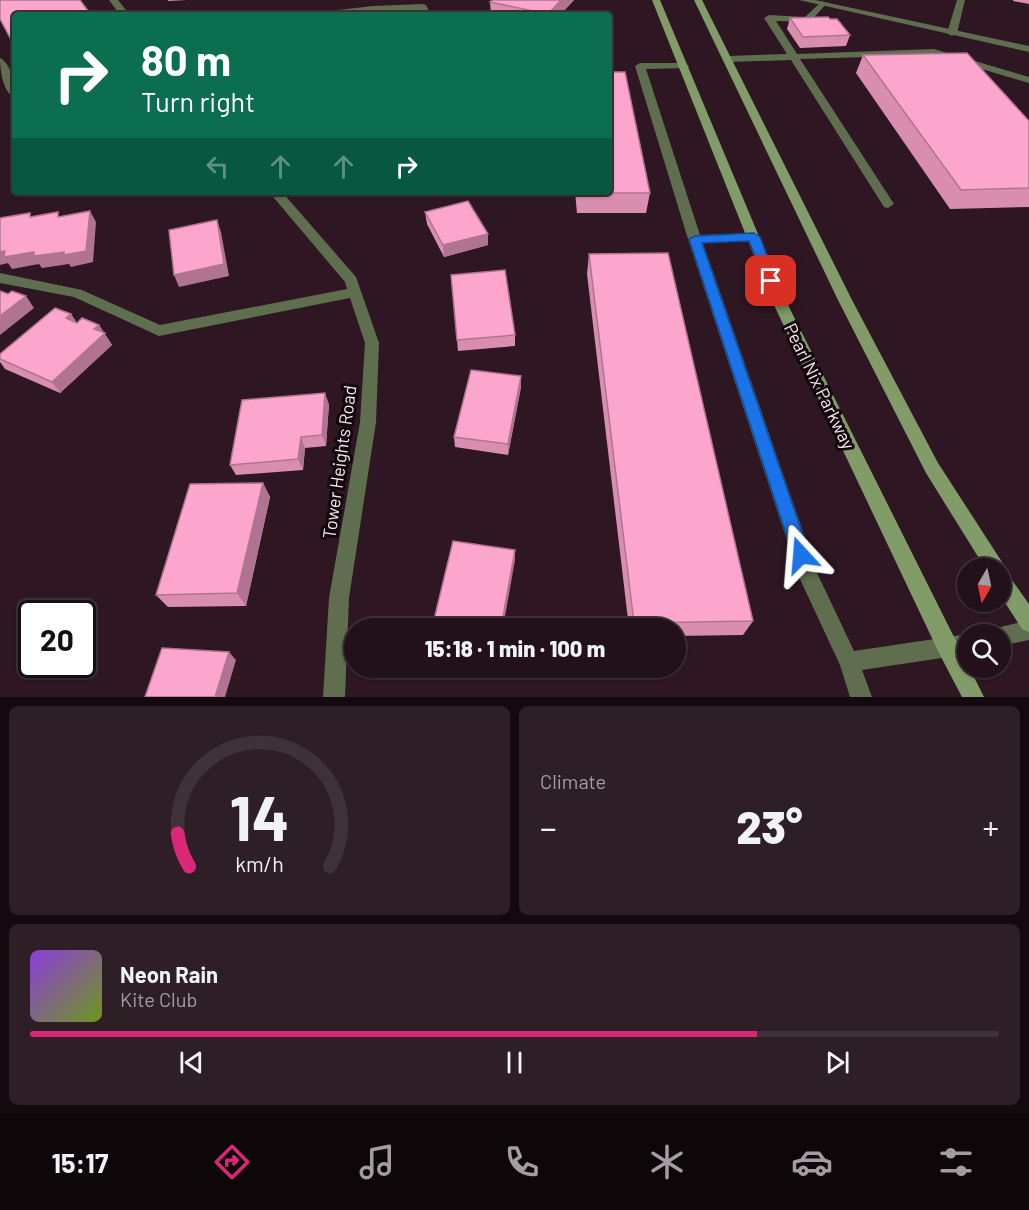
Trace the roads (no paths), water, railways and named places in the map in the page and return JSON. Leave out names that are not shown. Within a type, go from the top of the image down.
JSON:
[{"type":"main road","name":"Pearl Nix Parkway","points":[[656,0],[780,303],[973,697]]},
{"type":"main road","points":[[698,0],[845,300],[932,468],[989,558]]},
{"type":"main road","points":[[1011,594],[1029,622]]},
{"type":"street","points":[[113,0],[123,12]]},
{"type":"street","points":[[803,0],[1029,49]]},
{"type":"street","points":[[952,33],[960,0]]},
{"type":"street","points":[[822,4],[807,20],[769,18],[888,204]]},
{"type":"street","points":[[347,12],[423,7]]},
{"type":"street","points":[[728,59],[934,52],[1029,80]]},
{"type":"street","points":[[0,61],[12,88]]},
{"type":"street","points":[[684,66],[640,66],[695,239],[809,577],[849,662],[861,697]]},
{"type":"street","name":"Tower Heights Road","points":[[278,195],[351,280],[372,343],[368,422],[339,598],[334,697]]},
{"type":"street","points":[[695,239],[754,237]]},
{"type":"street","points":[[0,278],[77,293],[159,331],[355,292]]},
{"type":"street","points":[[1011,634],[1029,630]]},
{"type":"street","points":[[849,662],[957,646]]}]
